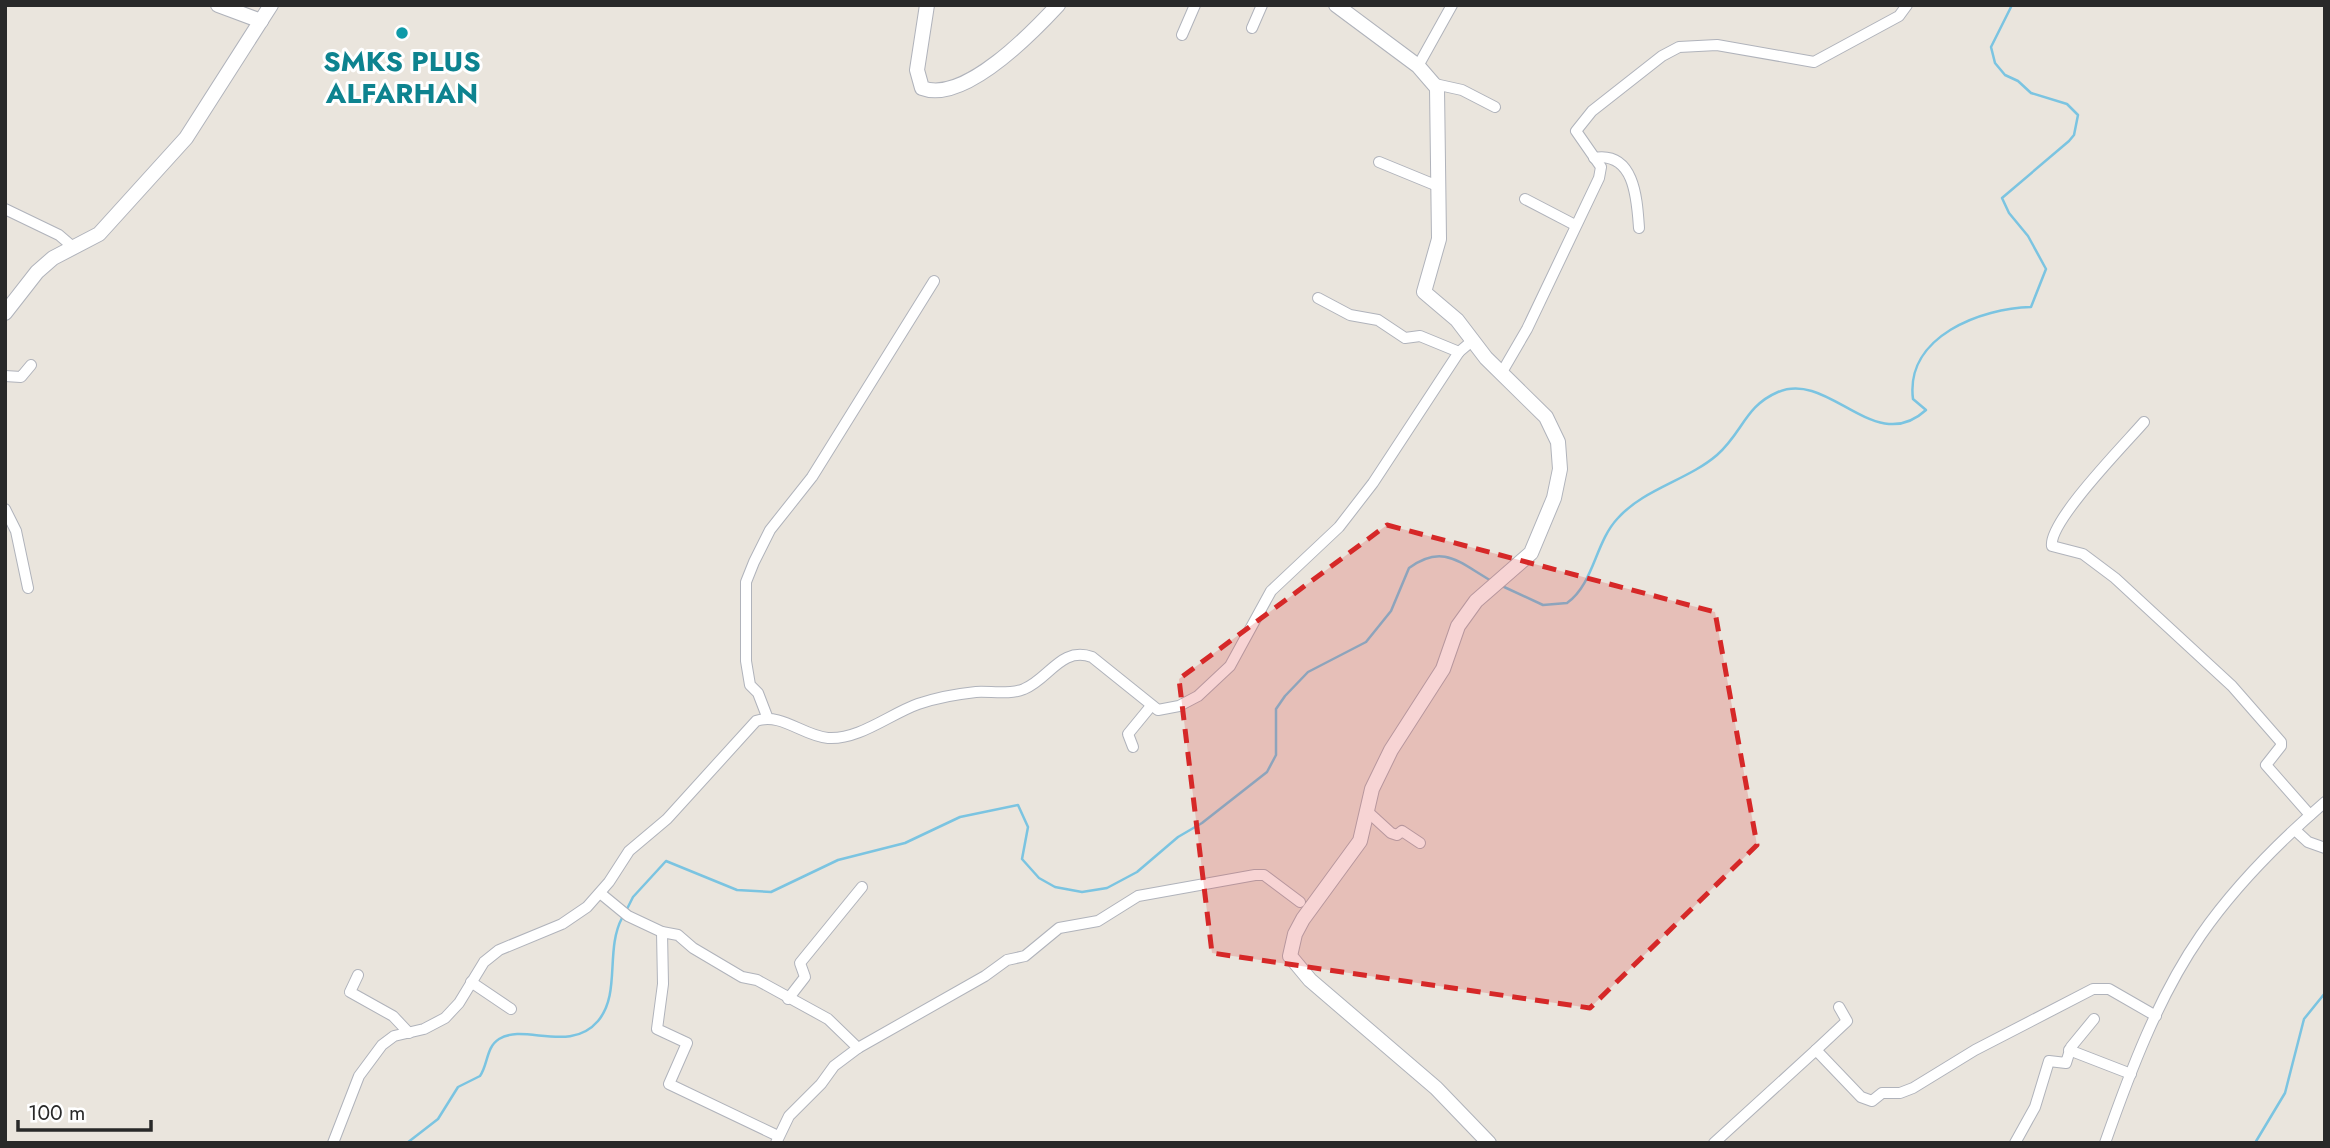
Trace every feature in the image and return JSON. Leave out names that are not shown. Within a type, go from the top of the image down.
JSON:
[{"type":"street","points":[[218,5],[261,21]]},
{"type":"street","points":[[5,313],[37,272],[53,258],[99,234],[186,138],[271,5]]},
{"type":"street","points":[[927,5],[917,70],[922,88],[932,92],[963,81],[1010,54],[1058,5]]},
{"type":"street","points":[[1182,35],[1195,5]]},
{"type":"street","points":[[1252,28],[1262,5]]},
{"type":"street","points":[[1336,5],[1418,66],[1435,84],[1439,97],[1439,239],[1424,292],[1457,320],[1472,341],[1552,427],[1560,456],[1554,498],[1531,553],[1482,594],[1458,626],[1443,669],[1391,750],[1372,789],[1368,812],[1355,851],[1303,919],[1294,934],[1290,956],[1310,981],[1436,1088],[1489,1143]]},
{"type":"street","points":[[1418,66],[1451,5]]},
{"type":"street","points":[[1502,372],[1527,329],[1599,178],[1601,167],[1578,136],[1578,127],[1616,92],[1662,55],[1679,47],[1717,45],[1814,62],[1899,16],[1907,5]]},
{"type":"street","points":[[1435,84],[1448,84],[1495,107]]},
{"type":"street","points":[[1594,158],[1614,159],[1626,172],[1635,186],[1639,228]]},
{"type":"street","points":[[1379,162],[1440,187]]},
{"type":"street","points":[[1525,199],[1575,225]]},
{"type":"street","points":[[5,209],[60,235],[73,247]]},
{"type":"street","points":[[768,719],[758,692],[750,685],[746,661],[747,582],[754,562],[770,530],[812,477],[934,281]]},
{"type":"street","points":[[1318,298],[1359,319],[1378,320],[1405,338],[1420,335],[1458,352]]},
{"type":"street","points":[[333,1143],[354,1087],[369,1062],[389,1040],[445,1018],[490,956],[508,944],[571,920],[600,893],[629,851],[667,819],[756,721],[768,719],[827,738],[846,734],[940,698],[1024,690],[1063,659],[1082,653],[1092,657],[1151,706],[1163,711],[1179,706],[1210,688],[1230,666],[1271,592],[1346,518],[1411,428],[1458,352],[1472,341]]},
{"type":"street","points":[[5,376],[20,377],[31,365]]},
{"type":"street","points":[[2144,422],[2085,487],[2052,535],[2052,546],[2056,550],[2083,554],[2115,578],[2232,686],[2281,742],[2282,746],[2266,765],[2310,815]]},
{"type":"street","points":[[5,509],[16,531],[28,589]]},
{"type":"street","points":[[1133,747],[1128,734],[1151,706]]},
{"type":"street","points":[[2105,1143],[2156,1016],[2207,926],[2226,902],[2325,802]]},
{"type":"street","points":[[1368,812],[1391,833],[1397,835],[1402,831],[1420,844]]},
{"type":"street","points":[[2295,830],[2308,842],[2325,848]]},
{"type":"street","points":[[662,932],[663,984],[657,1029],[687,1043],[668,1084],[777,1139],[789,1116],[821,1084],[834,1066],[858,1048],[985,976],[1007,960],[1025,956],[1059,928],[1098,921],[1138,896],[1255,875],[1264,875],[1300,902]]},
{"type":"street","points":[[788,999],[805,977],[800,962],[862,887]]},
{"type":"street","points":[[600,893],[628,916],[662,932],[677,935],[693,948],[742,976],[757,979],[788,999],[828,1019],[858,1048]]},
{"type":"street","points":[[358,975],[350,992],[393,1016],[409,1033]]},
{"type":"street","points":[[471,982],[511,1009]]},
{"type":"street","points":[[1816,1050],[1861,1097],[1871,1101],[1882,1093],[1900,1093],[1913,1088],[1975,1050],[2092,989],[2109,989],[2156,1016]]},
{"type":"street","points":[[1714,1143],[1847,1021],[1839,1007]]},
{"type":"street","points":[[2015,1143],[2035,1107],[2048,1064],[2051,1060],[2066,1063],[2069,1050],[2094,1018]]},
{"type":"street","points":[[2069,1050],[2131,1074]]},
{"type":"highlighted area","points":[[1387,525],[1715,612],[1757,845],[1590,1008],[1212,953],[1179,679]]},
{"type":"waterway","points":[[1502,586],[1543,605],[1567,603],[1583,585],[1604,539],[1618,518],[1640,499],[1717,455],[1751,412],[1767,398],[1778,392],[1797,388],[1834,400],[1870,419],[1889,424],[1907,422],[1926,410],[1913,399],[1914,377],[1921,358],[1934,342],[1970,320],[1991,313],[2031,307],[2046,269],[2002,198],[2069,141],[2074,135],[2078,115],[2067,104],[2031,93],[2018,81],[2005,75],[1995,63],[1991,47],[2012,5]]},
{"type":"waterway","points":[[627,909],[633,897],[666,861],[737,890],[771,892],[838,860],[905,843],[960,817],[1018,805],[1028,827],[1022,859],[1039,878],[1055,887],[1082,892],[1107,888],[1137,872],[1178,837],[1202,823],[1267,772],[1276,755],[1276,709],[1285,696],[1308,672],[1366,642],[1391,611],[1409,568],[1421,561],[1442,556],[1460,562],[1490,580]]},
{"type":"waterway","points":[[407,1143],[438,1119],[458,1087],[480,1076],[489,1051],[499,1039],[521,1034],[561,1037],[574,1035],[587,1031],[598,1021],[609,998],[614,944],[622,918]]},
{"type":"waterway","points":[[2255,1143],[2285,1093],[2304,1019],[2325,993]]},
{"type":"place","name":"SMKS PLUS ALFARHAN","points":[[402,33]]}]
